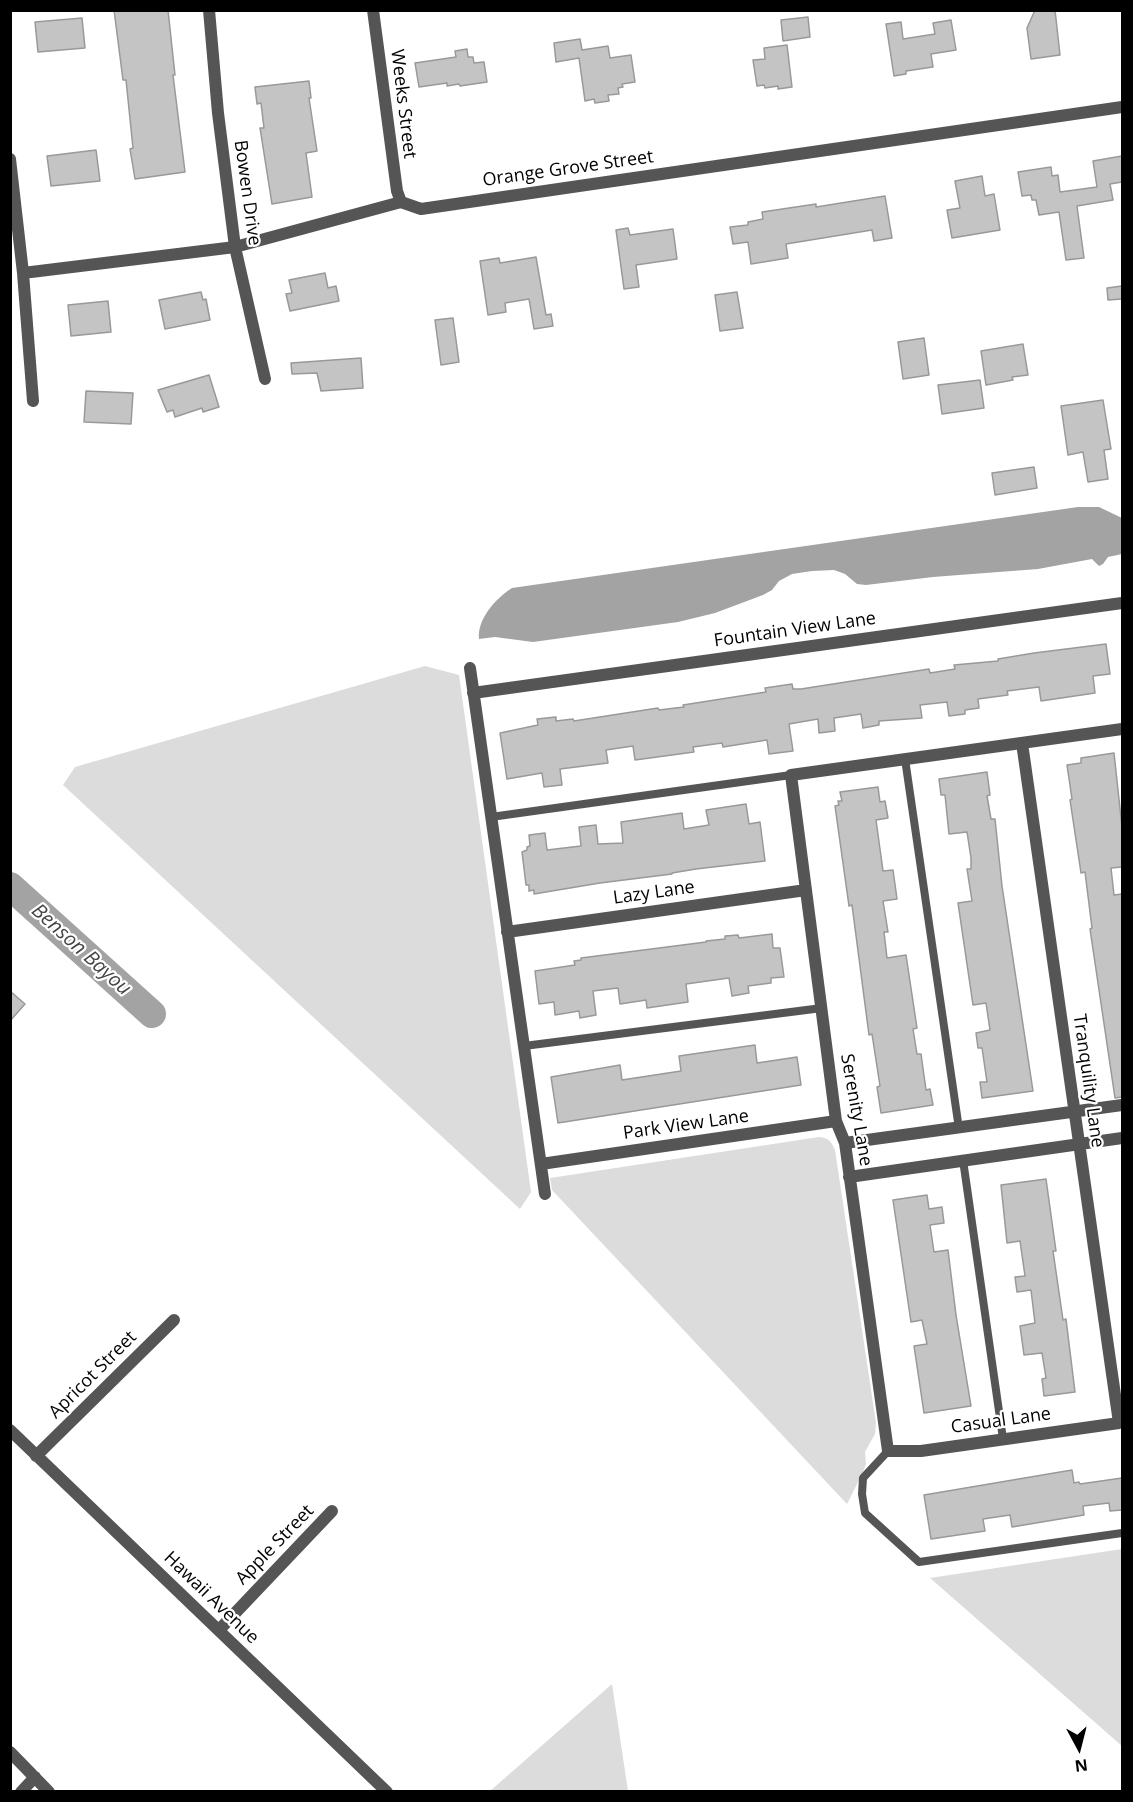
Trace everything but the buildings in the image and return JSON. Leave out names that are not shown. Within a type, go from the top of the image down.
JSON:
[{"type":"street","name":"Bowen Drive","points":[[209,10],[218,113],[236,247],[265,379]]},
{"type":"street","name":"Weeks Street","points":[[373,10],[400,202]]},
{"type":"street","name":"Orange Grove Street","points":[[23,273],[236,247],[400,202],[421,209],[1122,107]]},
{"type":"street","points":[[10,159],[23,273],[33,401]]},
{"type":"street","name":"Fountain View Lane","points":[[473,693],[1122,605]]},
{"type":"street","points":[[470,668],[545,1194]]},
{"type":"street","points":[[791,775],[1122,729]]},
{"type":"street","name":"Tranquility Lane","points":[[1022,743],[1119,1423]]},
{"type":"street","name":"Serenity Lane","points":[[791,775],[837,1121],[845,1143],[888,1451]]},
{"type":"street","name":"Lazy Lane","points":[[507,932],[806,890]]},
{"type":"street","points":[[845,1143],[1122,1105]]},
{"type":"street","name":"Park View Lane","points":[[541,1164],[837,1121]]},
{"type":"street","points":[[849,1177],[1122,1138]]},
{"type":"street","name":"Apricot Street","points":[[36,1456],[174,1320]]},
{"type":"street","name":"Casual Lane","points":[[888,1451],[921,1451],[1119,1423]]},
{"type":"street","name":"Hawaii Avenue","points":[[10,1430],[387,1791]]},
{"type":"street","name":"Apple Street","points":[[219,1630],[332,1511]]},
{"type":"street","points":[[10,1752],[49,1791]]},
{"type":"street","points":[[21,1791],[35,1777]]},
{"type":"lane","points":[[905,759],[959,1129]]},
{"type":"lane","points":[[491,817],[791,775]]},
{"type":"lane","points":[[524,1046],[822,1008]]},
{"type":"lane","points":[[963,1160],[1003,1439]]},
{"type":"lane","points":[[888,1451],[863,1478],[862,1494],[865,1513],[919,1562],[1122,1533]]},
{"type":"shaded area","points":[[1078,507],[1099,507],[1122,518],[1122,554],[1108,557],[1099,566],[1092,559],[1038,569],[866,585],[857,584],[845,574],[834,570],[812,571],[792,574],[779,581],[772,590],[763,595],[715,613],[678,622],[533,642],[495,637],[479,639],[484,617],[500,597],[512,588]]},
{"type":"shaded area","points":[[425,666],[459,675],[531,1192],[520,1209],[63,785],[75,767]]},
{"type":"shaded area","points":[[819,1137],[829,1140],[835,1150],[876,1423],[875,1434],[865,1452],[866,1464],[847,1504],[552,1190],[550,1178]]},
{"type":"shaded area","points":[[1122,1549],[1122,1746],[930,1578]]},
{"type":"shaded area","points":[[612,1684],[628,1791],[490,1791]]},
{"type":"waterway","name":"Benson Bayou","points":[[10,886],[152,1014]]}]
